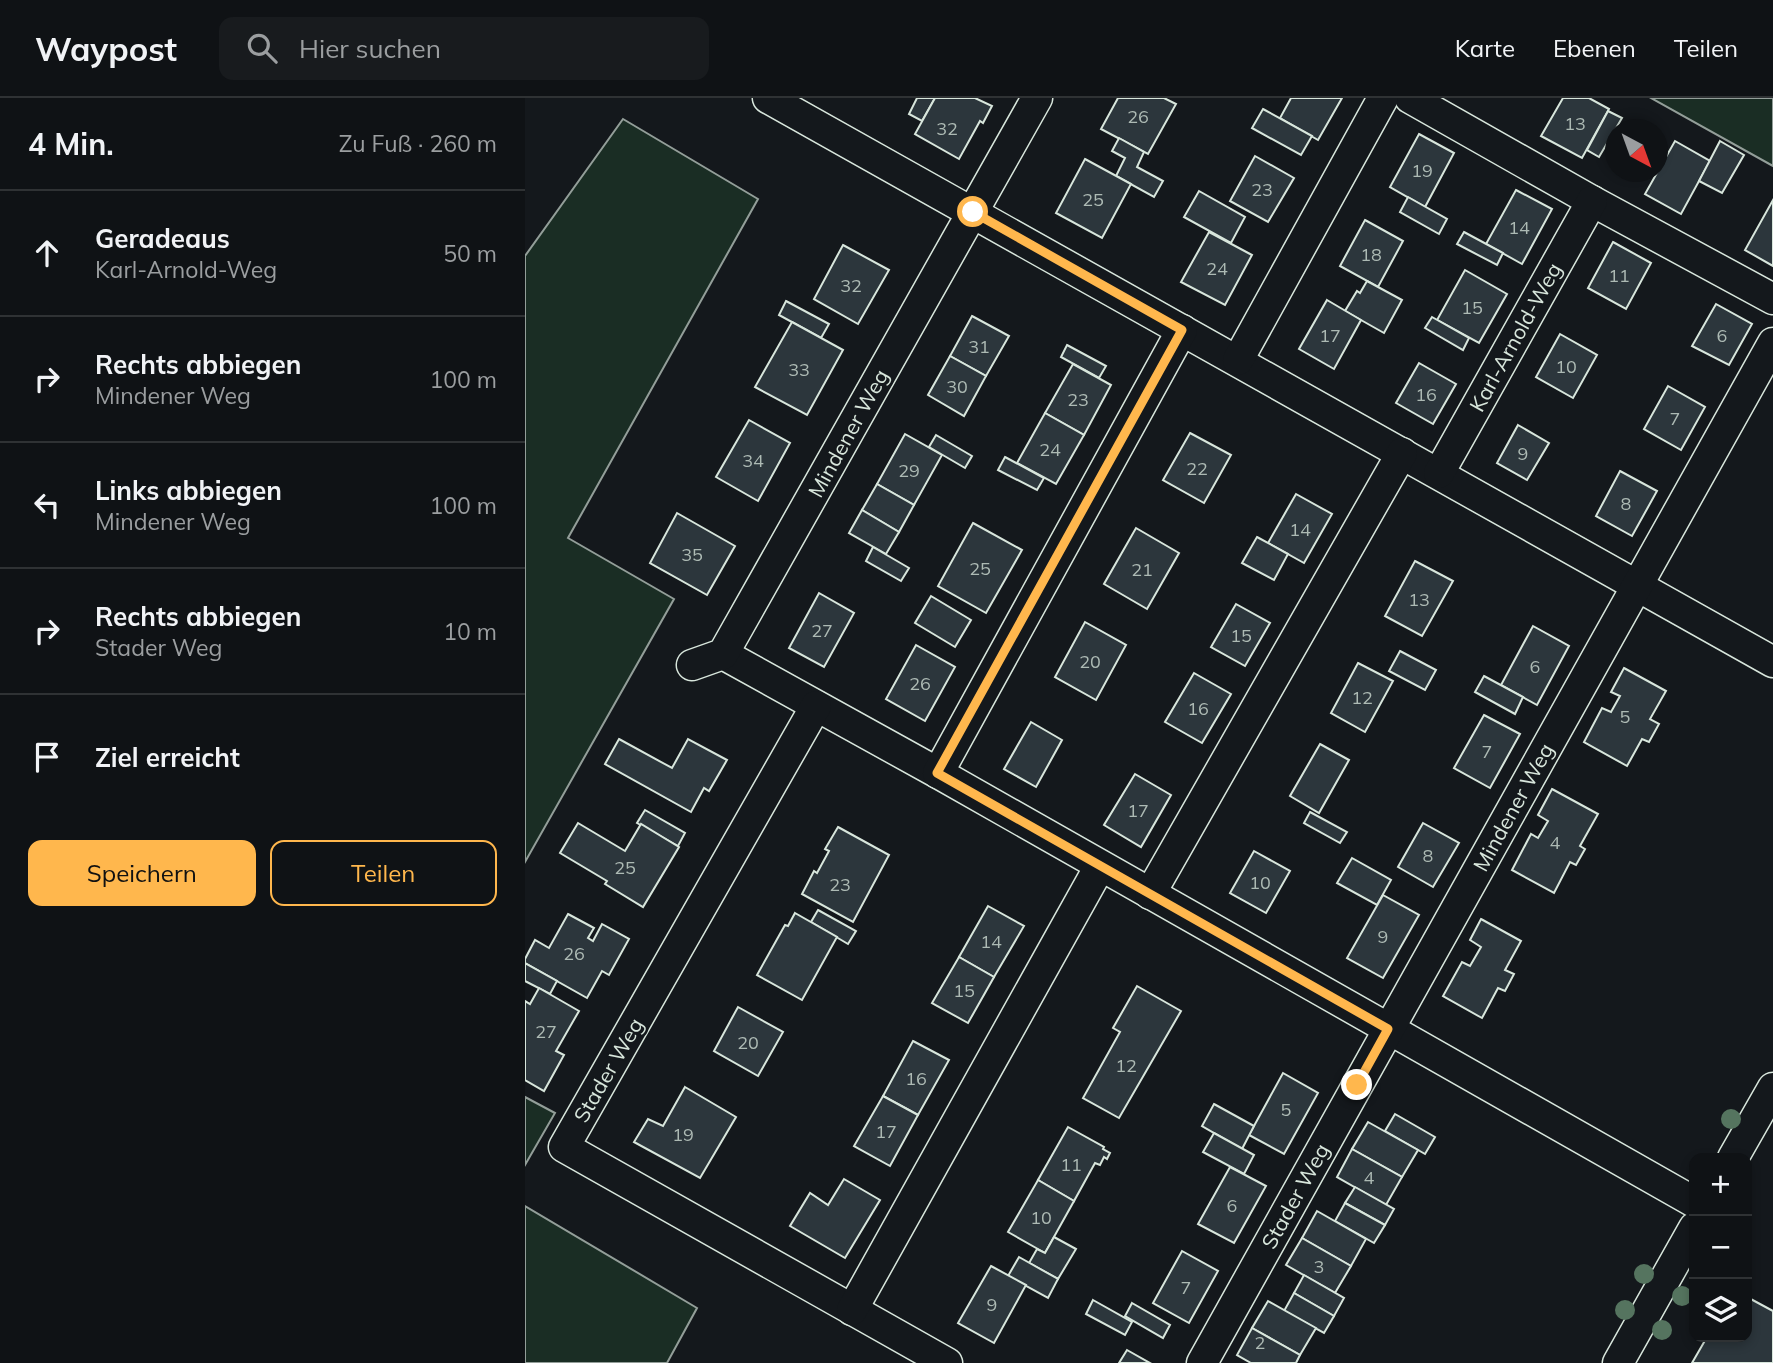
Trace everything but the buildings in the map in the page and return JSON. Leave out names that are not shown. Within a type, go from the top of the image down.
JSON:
[{"type":"street","points":[[768,98],[1773,662]]},
{"type":"street","points":[[973,212],[1037,98]]},
{"type":"street","points":[[1238,360],[1383,98]]},
{"type":"street","points":[[1410,98],[1773,299]]},
{"type":"street","name":"Karl-Arnold-Weg","points":[[1439,473],[1592,201]]},
{"type":"street","name":"Mindener Weg","points":[[723,654],[973,212]]},
{"type":"street","points":[[937,773],[1182,330]]},
{"type":"street","points":[[1637,584],[1773,343]]},
{"type":"street","points":[[1150,894],[1402,453]]},
{"type":"street","name":"Mindener Weg","points":[[1388,1029],[1637,584]]},
{"type":"street","points":[[692,665],[723,654],[1689,1199]]},
{"type":"street","name":"Stader Weg","points":[[816,706],[564,1147],[947,1363]]},
{"type":"street","points":[[852,1310],[1100,866]]},
{"type":"street","name":"Stader Weg","points":[[1202,1363],[1388,1029]]},
{"type":"street","points":[[1736,1153],[1773,1088]]},
{"type":"street","points":[[1618,1363],[1689,1237]]},
{"type":"green space","points":[[1651,98],[1773,98],[1773,166]]},
{"type":"green space","points":[[623,119],[758,199],[568,538],[674,599],[525,862],[525,256]]},
{"type":"green space","points":[[525,1097],[555,1113],[525,1165]]},
{"type":"green space","points":[[525,1206],[697,1308],[667,1363],[525,1363]]},
{"type":"route","points":[[973,212],[1182,330],[937,773],[1388,1029],[1357,1085]]}]
